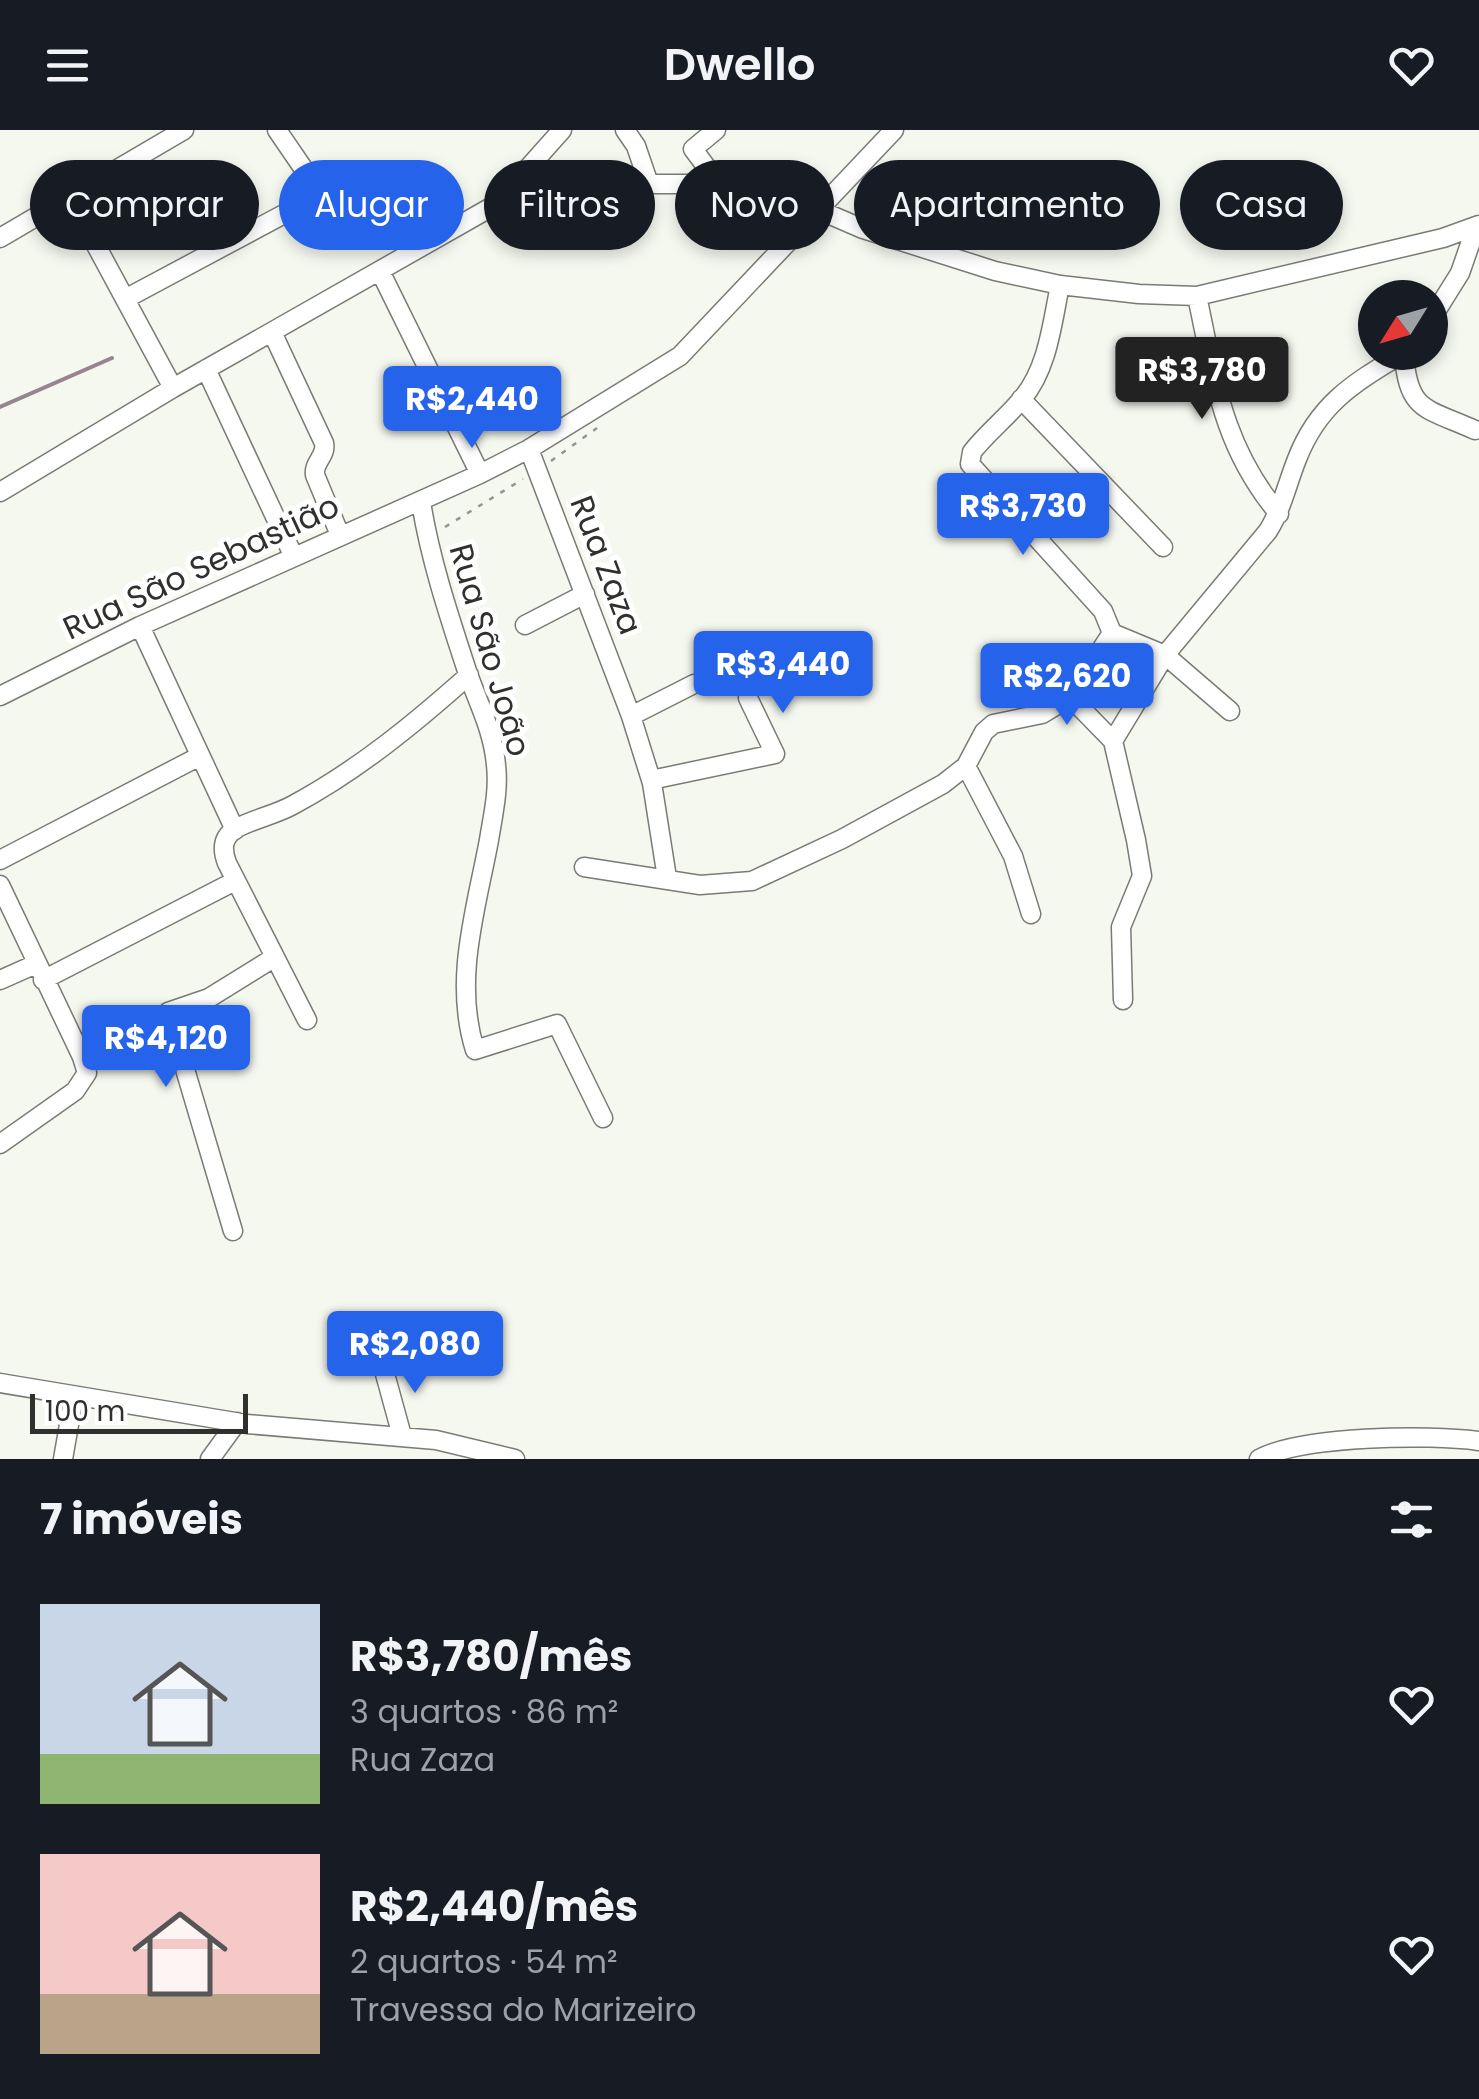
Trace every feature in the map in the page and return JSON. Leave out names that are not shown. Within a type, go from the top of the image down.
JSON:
[{"type":"street","points":[[135,160],[184,130]]},
{"type":"street","points":[[125,299],[314,198],[316,187],[277,130]]},
{"type":"street","points":[[535,160],[562,130]]},
{"type":"street","points":[[625,130],[640,160]]},
{"type":"street","points":[[701,160],[693,149],[716,130]]},
{"type":"street","name":"Rua São Sebastião","points":[[834,191],[876,138],[894,130]]},
{"type":"street","points":[[0,492],[172,388],[484,211]]},
{"type":"street","points":[[834,216],[995,271],[1060,286],[1197,296],[1478,227]]},
{"type":"street","points":[[0,238],[30,222]]},
{"type":"street","points":[[1448,292],[1478,227]]},
{"type":"street","points":[[99,250],[172,388]]},
{"type":"street","name":"Rua São Sebastião","points":[[0,696],[140,626],[340,534],[421,502],[529,449],[680,356],[781,250]]},
{"type":"street","points":[[380,271],[480,474]]},
{"type":"street","points":[[1060,286],[1042,364],[1022,399],[970,455],[970,464],[1103,612],[1112,633],[1166,655],[1230,711]]},
{"type":"street","points":[[1197,296],[1236,450],[1255,485],[1279,514]]},
{"type":"street","points":[[272,332],[322,436],[325,450],[314,475],[340,534]]},
{"type":"street","points":[[206,369],[293,555]]},
{"type":"street","points":[[1113,741],[1166,655],[1247,560],[1279,514],[1299,454],[1328,406],[1373,370]]},
{"type":"street","points":[[1406,370],[1407,387],[1414,399],[1474,430]]},
{"type":"street","points":[[1022,399],[1163,546]]},
{"type":"street","name":"Rua Zaza","points":[[529,449],[631,716],[651,780],[667,878]]},
{"type":"street","name":"Rua São João","points":[[421,502],[426,538],[468,675],[493,740],[497,787],[465,969],[468,1028],[475,1050],[556,1024],[603,1118]]},
{"type":"street","points":[[525,624],[585,594]]},
{"type":"street","points":[[140,626],[235,830]]},
{"type":"street","points":[[584,867],[717,885],[762,878],[920,798],[966,766],[982,735],[994,724],[1042,714],[1070,696],[1112,633]]},
{"type":"street","points":[[307,1020],[235,881],[223,848],[226,839],[235,830],[290,807],[364,762],[468,675]]},
{"type":"street","points":[[631,716],[694,684]]},
{"type":"street","points":[[1070,696],[1113,741],[1129,801],[1142,876],[1121,927],[1123,1000]]},
{"type":"street","points":[[651,780],[775,754],[748,698]]},
{"type":"street","points":[[0,860],[200,756]]},
{"type":"street","points":[[966,766],[1013,856],[1032,914]]},
{"type":"street","points":[[0,980],[40,972],[235,881]]},
{"type":"street","points":[[0,886],[82,1057],[86,1078],[64,1101],[0,1144]]},
{"type":"street","points":[[234,1231],[168,1012],[208,998],[274,957]]},
{"type":"street","points":[[402,1436],[382,1363],[416,1348]]},
{"type":"street","points":[[0,1384],[237,1422],[436,1440],[515,1459]]},
{"type":"street","points":[[63,1459],[74,1396]]},
{"type":"street","points":[[210,1459],[237,1422]]},
{"type":"street","points":[[1259,1459],[1309,1444],[1416,1436],[1479,1440]]},
{"type":"waterway","points":[[0,407],[112,358]]}]
